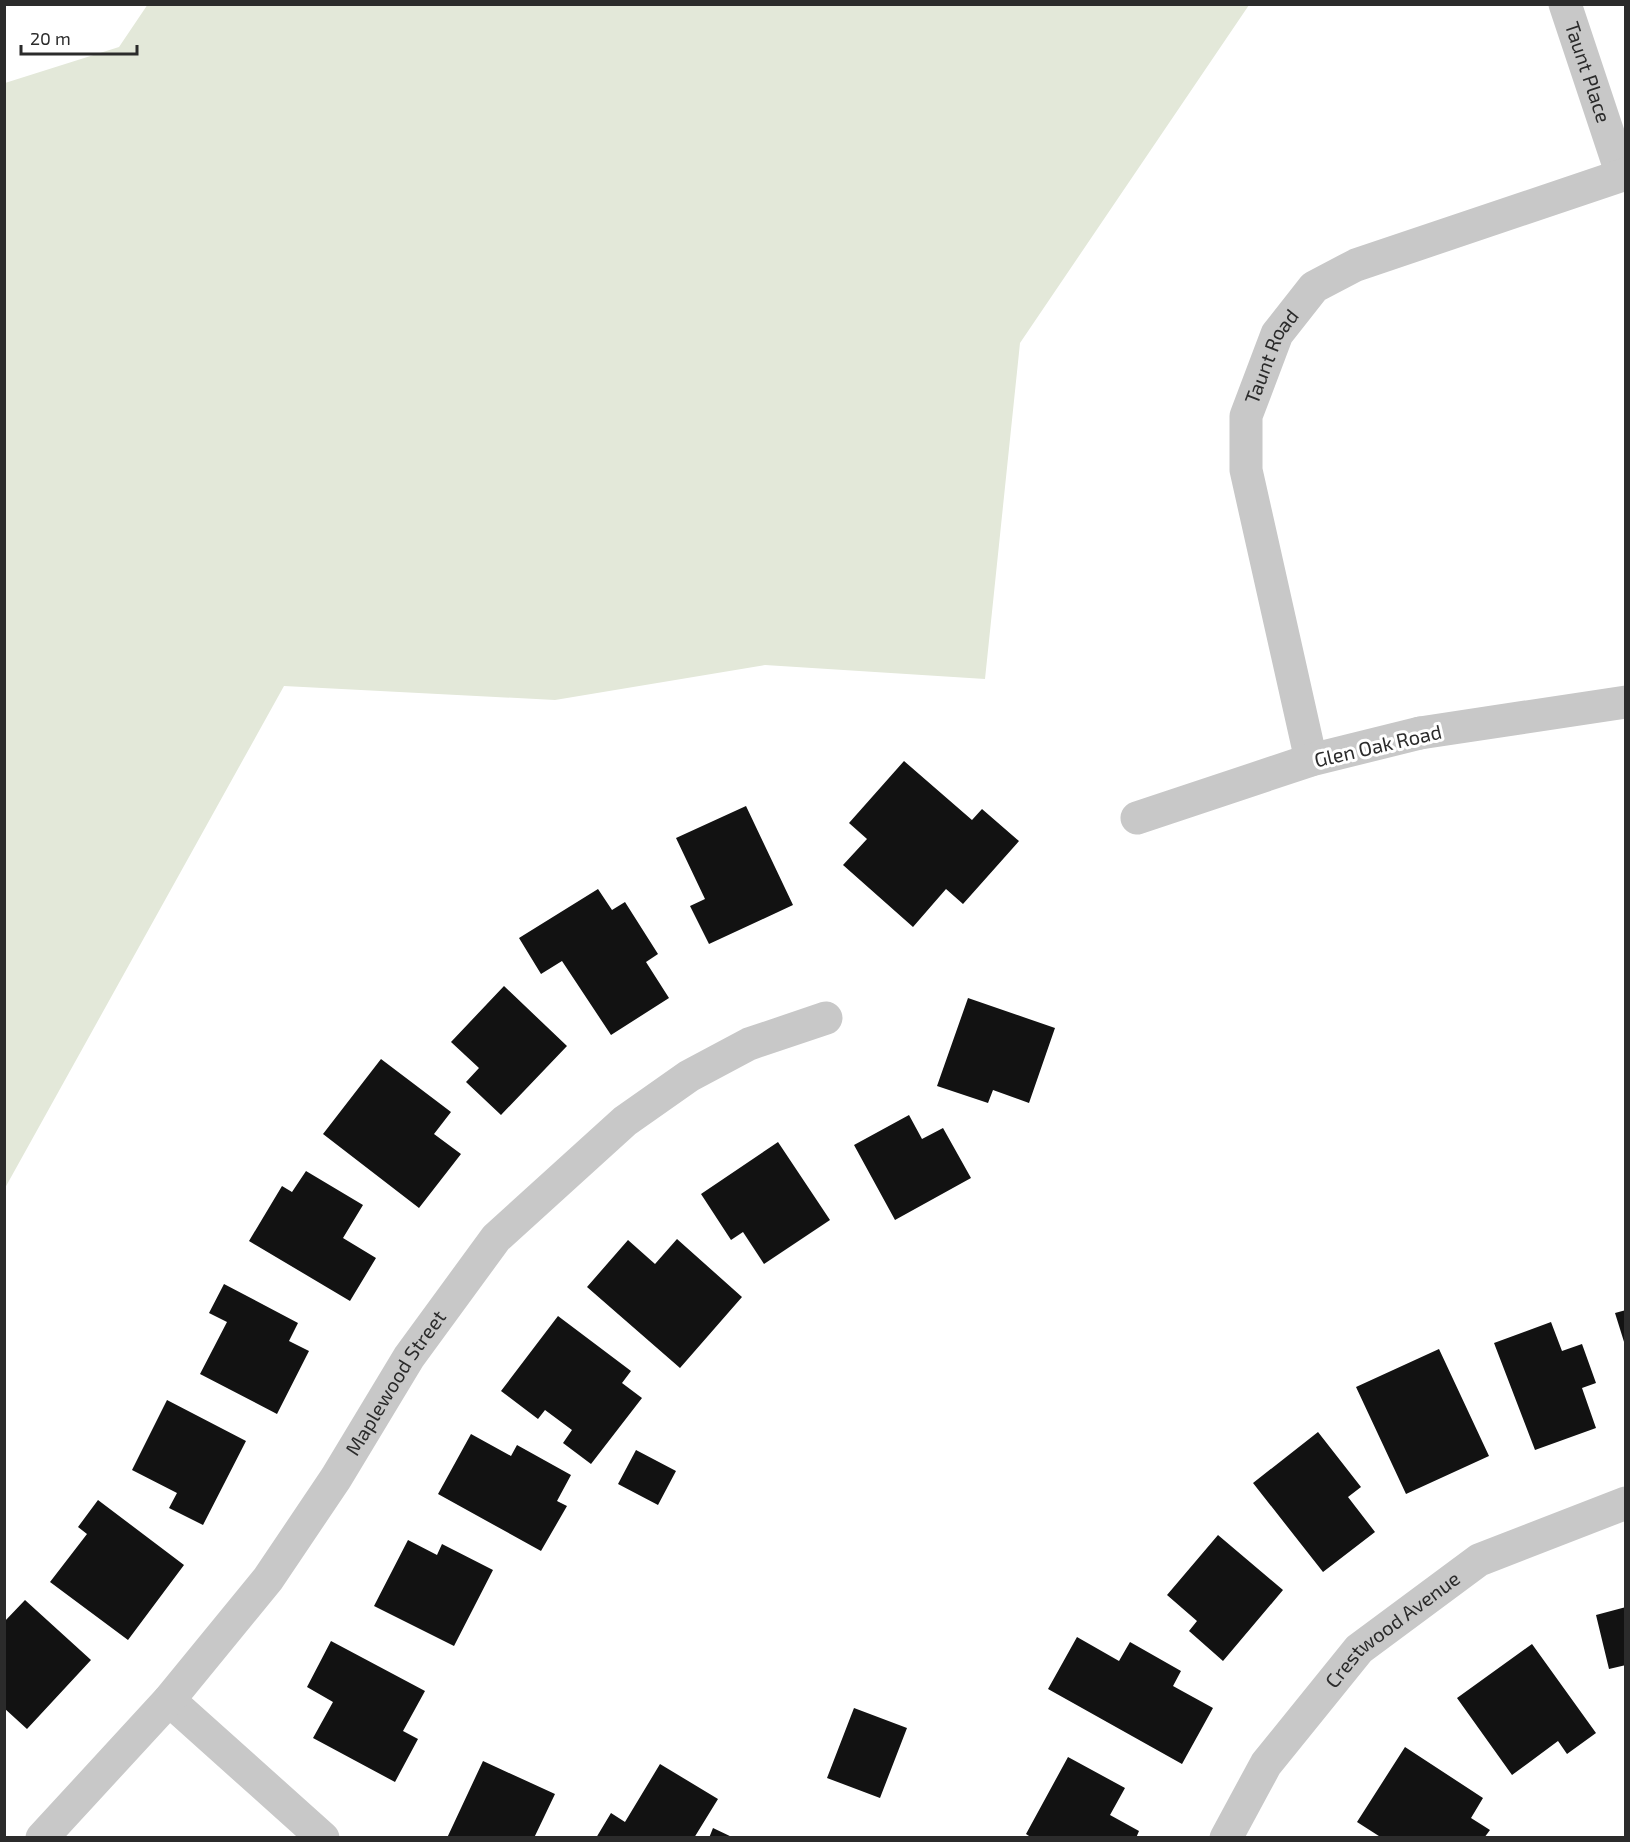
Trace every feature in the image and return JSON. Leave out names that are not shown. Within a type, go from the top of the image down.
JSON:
[{"type":"street","name":"Taunt Place","points":[[1565,4],[1624,174]]},
{"type":"street","name":"Taunt Road","points":[[1311,760],[1246,470],[1246,416],[1277,334],[1314,287],[1356,265],[1624,174]]},
{"type":"street","name":"Glen Oak Road","points":[[1137,818],[1311,760],[1420,733],[1626,702]]},
{"type":"street","name":"Maplewood Street","points":[[42,1838],[169,1700],[268,1579],[336,1478],[409,1357],[496,1238],[625,1120],[689,1076],[749,1044],[825,1018]]},
{"type":"street","name":"Crestwood Avenue","points":[[1226,1838],[1266,1764],[1359,1648],[1479,1560],[1626,1503]]},
{"type":"street","points":[[169,1700],[323,1838]]},
{"type":"shaded area","points":[[148,4],[1249,5],[1020,343],[985,679],[765,665],[555,700],[284,686],[5,1188],[5,83],[119,47]]},
{"type":"building","points":[[904,761],[972,820],[982,809],[1019,841],[963,904],[946,889],[913,927],[843,865],[867,839],[849,823]]},
{"type":"building","points":[[746,806],[793,905],[709,944],[690,906],[705,899],[676,838]]},
{"type":"building","points":[[598,889],[612,910],[625,902],[658,954],[646,962],[669,998],[611,1035],[562,961],[541,974],[519,938]]},
{"type":"building","points":[[504,986],[567,1046],[501,1115],[466,1082],[479,1068],[451,1042]]},
{"type":"building","points":[[968,998],[1055,1028],[1029,1103],[993,1090],[988,1103],[937,1086]]},
{"type":"building","points":[[381,1059],[451,1112],[434,1134],[461,1154],[419,1208],[323,1134]]},
{"type":"building","points":[[909,1115],[922,1139],[943,1128],[971,1178],[895,1220],[854,1145]]},
{"type":"building","points":[[778,1142],[830,1220],[764,1264],[743,1232],[731,1240],[701,1194]]},
{"type":"building","points":[[306,1171],[363,1205],[343,1238],[376,1258],[350,1301],[249,1241],[282,1186],[292,1192]]},
{"type":"building","points":[[677,1239],[742,1297],[680,1368],[587,1287],[628,1240],[655,1264]]},
{"type":"building","points":[[224,1284],[298,1323],[289,1341],[309,1351],[277,1414],[200,1374],[227,1322],[209,1313]]},
{"type":"building","points":[[1626,1310],[1626,1344],[1625,1345],[1615,1313]]},
{"type":"building","points":[[558,1316],[631,1371],[622,1383],[642,1398],[591,1464],[563,1443],[572,1430],[545,1410],[538,1419],[501,1391]]},
{"type":"building","points":[[1551,1322],[1562,1351],[1582,1344],[1596,1383],[1582,1388],[1596,1428],[1535,1450],[1494,1343]]},
{"type":"building","points":[[1439,1349],[1489,1456],[1406,1494],[1356,1387]]},
{"type":"building","points":[[167,1400],[246,1441],[203,1525],[169,1508],[177,1493],[132,1470]]},
{"type":"building","points":[[1318,1432],[1361,1487],[1348,1497],[1375,1532],[1323,1572],[1253,1483]]},
{"type":"building","points":[[471,1434],[511,1456],[517,1445],[571,1475],[557,1501],[567,1506],[541,1551],[438,1494]]},
{"type":"building","points":[[636,1450],[676,1471],[658,1505],[618,1484]]},
{"type":"building","points":[[98,1500],[184,1565],[128,1640],[50,1582],[87,1534],[78,1527]]},
{"type":"building","points":[[1218,1535],[1283,1590],[1223,1661],[1189,1631],[1197,1621],[1167,1595]]},
{"type":"building","points":[[408,1540],[437,1555],[442,1544],[493,1570],[454,1646],[374,1606]]},
{"type":"building","points":[[25,1600],[91,1660],[27,1729],[4,1708],[4,1622]]},
{"type":"building","points":[[1626,1607],[1626,1665],[1609,1669],[1596,1615]]},
{"type":"building","points":[[1077,1637],[1119,1661],[1130,1642],[1181,1671],[1173,1686],[1213,1708],[1182,1764],[1048,1689]]},
{"type":"building","points":[[331,1641],[425,1691],[403,1731],[418,1739],[395,1782],[313,1738],[333,1702],[307,1687]]},
{"type":"building","points":[[1532,1644],[1596,1733],[1567,1754],[1558,1741],[1512,1775],[1457,1698]]},
{"type":"building","points":[[854,1708],[907,1728],[880,1798],[827,1778]]},
{"type":"building","points":[[1405,1747],[1483,1798],[1471,1818],[1490,1830],[1484,1838],[1382,1838],[1357,1822]]},
{"type":"building","points":[[1068,1757],[1125,1788],[1110,1815],[1139,1831],[1136,1838],[1032,1838],[1026,1834]]},
{"type":"building","points":[[483,1761],[555,1794],[534,1838],[447,1838]]},
{"type":"building","points":[[660,1764],[718,1799],[694,1838],[596,1838],[611,1813],[625,1822]]},
{"type":"building","points":[[713,1828],[734,1838],[709,1838]]}]
